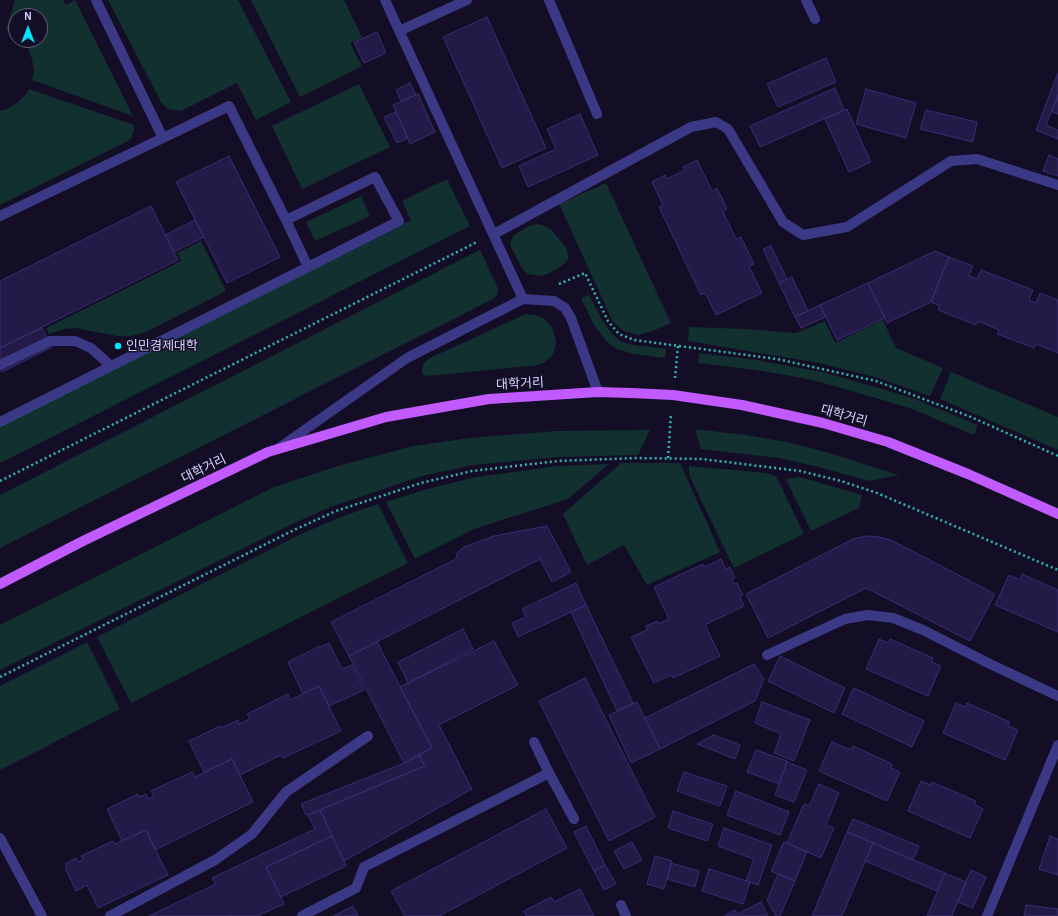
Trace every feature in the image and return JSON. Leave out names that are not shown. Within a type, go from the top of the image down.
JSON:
[{"type":"main road","name":"대학거리","points":[[0,584],[90,538],[275,450],[386,417],[482,400],[598,392],[631,392],[673,395],[742,406],[823,423],[888,442],[968,474],[1058,514]]},
{"type":"street","points":[[96,0],[162,138]]},
{"type":"street","points":[[385,0],[524,299]]},
{"type":"street","points":[[399,31],[467,0]]},
{"type":"street","points":[[549,0],[597,114]]},
{"type":"street","points":[[806,0],[815,20]]},
{"type":"street","points":[[0,216],[229,106],[308,267]]},
{"type":"street","points":[[494,234],[691,128],[716,122],[728,130],[783,222],[803,235],[847,227],[950,161],[977,159],[1058,185]]},
{"type":"street","points":[[0,422],[399,221],[375,177],[286,220]]},
{"type":"street","points":[[275,450],[407,358],[524,299],[554,301],[565,308],[571,318],[598,392]]},
{"type":"street","points":[[0,365],[50,341],[75,341],[91,348],[111,366]]},
{"type":"street","points":[[767,655],[845,619],[868,614],[893,618],[923,630],[1058,696]]},
{"type":"street","points":[[110,916],[215,860],[252,834],[286,792],[368,736]]},
{"type":"street","points":[[534,742],[574,819]]},
{"type":"street","points":[[987,916],[1058,745]]},
{"type":"street","points":[[302,916],[356,888],[364,867],[549,773]]},
{"type":"street","points":[[0,838],[42,916]]},
{"type":"street","points":[[621,905],[626,916]]},
{"type":"path","points":[[0,481],[494,234]]},
{"type":"path","points":[[558,285],[585,273],[608,321],[619,334],[634,340],[777,359],[876,381],[971,417],[1058,456]]},
{"type":"path","points":[[0,678],[287,534],[336,511],[421,483],[472,471],[558,461],[636,458],[695,459],[800,471],[841,481],[877,493],[1058,570]]},
{"type":"green space","points":[[15,0],[63,0],[66,5],[75,0],[133,116],[32,80],[34,71],[28,48],[48,48],[48,8],[13,8]]},
{"type":"green space","points":[[108,0],[238,0],[291,102],[256,120],[237,83],[181,111],[168,109],[161,102]]},
{"type":"green space","points":[[251,0],[344,0],[362,37],[350,43],[362,66],[300,97]]},
{"type":"green space","points":[[359,84],[390,147],[302,189],[272,126]]},
{"type":"green space","points":[[29,89],[134,125],[134,130],[132,137],[128,141],[0,205],[0,111],[17,103]]},
{"type":"green space","points":[[447,179],[470,226],[0,463],[0,427],[411,220],[402,201]]},
{"type":"green space","points":[[606,183],[671,323],[650,332],[637,335],[622,330],[613,322],[559,204]]},
{"type":"green space","points":[[361,196],[370,216],[315,241],[306,222]]},
{"type":"green space","points":[[536,224],[543,225],[551,229],[566,248],[568,254],[568,259],[563,265],[548,274],[541,276],[528,274],[523,270],[510,243],[514,235],[529,226]]},
{"type":"green space","points":[[201,241],[226,291],[146,332],[131,336],[117,336],[75,328],[64,329],[49,334],[46,328],[181,261],[177,253]]},
{"type":"green space","points":[[480,250],[498,288],[497,295],[493,299],[0,548],[0,495]]},
{"type":"green space","points":[[589,295],[602,320],[614,336],[622,342],[634,345],[666,349],[665,358],[633,354],[617,349],[608,343],[594,325],[581,298]]},
{"type":"green space","points":[[526,314],[543,318],[554,332],[556,342],[554,352],[545,362],[539,365],[428,376],[422,373],[424,363],[430,358]]},
{"type":"green space","points":[[883,320],[896,348],[943,368],[930,396],[875,377],[819,363],[688,341],[689,327],[747,329],[796,333],[825,321],[835,343]]},
{"type":"green space","points":[[699,353],[756,360],[822,372],[915,399],[978,425],[974,435],[912,409],[820,382],[755,370],[698,363]]},
{"type":"green space","points":[[951,372],[1058,417],[1058,450],[940,399]]},
{"type":"green space","points":[[695,429],[787,442],[829,453],[899,475],[869,481],[779,458],[701,449]]},
{"type":"green space","points":[[650,430],[638,455],[558,457],[473,465],[422,476],[333,506],[292,524],[0,670],[0,625],[274,487],[341,465],[414,446],[470,438],[556,431]]},
{"type":"green space","points":[[621,463],[680,463],[720,552],[647,585],[624,545],[587,565],[563,514]]},
{"type":"green space","points":[[609,464],[568,499],[474,529],[415,559],[386,502],[424,490],[476,477],[558,466]]},
{"type":"green space","points":[[689,466],[766,473],[776,476],[804,534],[734,568],[689,475]]},
{"type":"green space","points":[[800,477],[862,495],[859,508],[811,531],[786,479]]},
{"type":"green space","points":[[378,504],[408,563],[131,703],[97,637],[297,536],[338,518]]},
{"type":"green space","points":[[87,642],[120,709],[0,770],[0,686]]},
{"type":"building","points":[[487,17],[546,148],[502,168],[443,37]]},
{"type":"building","points":[[377,32],[386,53],[364,63],[354,42]]},
{"type":"building","points":[[826,58],[836,82],[778,107],[767,84]]},
{"type":"building","points":[[1058,73],[1058,95],[1046,125],[1058,130],[1058,139],[1036,130]]},
{"type":"building","points":[[410,83],[416,95],[401,101],[396,90]]},
{"type":"building","points":[[835,88],[844,110],[760,147],[750,126]]},
{"type":"building","points":[[866,89],[916,103],[906,138],[856,124]]},
{"type":"building","points":[[418,94],[435,132],[410,144],[393,105]]},
{"type":"building","points":[[1058,95],[1058,114],[1052,112]]},
{"type":"building","points":[[847,109],[871,162],[849,172],[825,119]]},
{"type":"building","points":[[926,110],[977,122],[973,142],[920,129]]},
{"type":"building","points":[[396,112],[408,138],[397,143],[384,117]]},
{"type":"building","points":[[580,114],[598,155],[528,187],[519,166],[556,149],[547,129]]},
{"type":"building","points":[[1049,155],[1058,159],[1058,176],[1043,171]]},
{"type":"building","points":[[229,156],[280,257],[227,283],[176,182]]},
{"type":"building","points":[[697,160],[712,191],[717,188],[727,209],[723,212],[736,239],[741,237],[754,264],[749,266],[762,293],[716,315],[705,293],[701,295],[659,207],[663,205],[652,182],[665,175],[667,179],[685,170],[683,167]]},
{"type":"building","points":[[151,206],[178,260],[0,348],[0,281]]},
{"type":"building","points":[[195,220],[204,237],[174,252],[165,235]]},
{"type":"building","points":[[771,246],[787,279],[779,283],[763,249]]},
{"type":"building","points":[[935,251],[949,257],[931,302],[887,323],[868,283]]},
{"type":"building","points":[[949,257],[973,266],[969,276],[977,279],[981,270],[1033,290],[1029,300],[1036,303],[1040,293],[1058,300],[1058,353],[1036,344],[1034,348],[997,334],[999,330],[978,321],[976,325],[938,310],[940,306],[931,302]]},
{"type":"building","points":[[792,277],[808,311],[795,317],[779,283]]},
{"type":"building","points":[[868,283],[885,318],[837,340],[820,305]]},
{"type":"building","points":[[820,305],[825,317],[801,328],[795,317]]},
{"type":"building","points":[[42,328],[52,347],[2,372],[0,368],[0,348]]},
{"type":"building","points":[[547,526],[571,572],[552,582],[540,559],[349,656],[331,622],[456,559],[457,553],[464,547],[494,536]]},
{"type":"building","points":[[866,536],[891,540],[995,594],[970,641],[866,588],[768,638],[746,594],[853,539]]},
{"type":"building","points":[[721,559],[726,569],[730,567],[735,578],[732,580],[734,584],[737,583],[743,595],[740,597],[744,606],[705,625],[720,656],[673,678],[671,675],[654,683],[631,637],[647,630],[646,626],[657,621],[658,624],[669,619],[654,587],[703,564],[705,567]]},
{"type":"building","points":[[1022,574],[1058,590],[1058,632],[995,605],[1009,575],[1020,580]]},
{"type":"building","points":[[576,583],[586,605],[518,637],[512,623],[526,617],[522,609]]},
{"type":"building","points":[[586,605],[633,703],[617,711],[571,612]]},
{"type":"building","points":[[463,629],[473,649],[408,683],[398,662]]},
{"type":"building","points":[[879,639],[888,643],[890,639],[933,658],[932,662],[941,666],[928,696],[866,669]]},
{"type":"building","points":[[494,641],[518,685],[439,725],[472,789],[344,861],[320,810],[425,766],[419,755],[432,748],[400,687]]},
{"type":"building","points":[[377,642],[432,748],[404,763],[349,656]]},
{"type":"building","points":[[329,643],[342,669],[352,665],[364,690],[329,706],[319,686],[303,694],[288,662]]},
{"type":"building","points":[[780,656],[845,688],[834,713],[768,681]]},
{"type":"building","points":[[754,664],[764,679],[755,701],[660,749],[645,718]]},
{"type":"building","points":[[585,678],[655,817],[609,841],[539,701]]},
{"type":"building","points":[[319,686],[341,731],[283,758],[281,755],[240,775],[232,759],[204,772],[189,741],[220,726],[221,728],[238,720],[239,724],[250,719],[247,714],[288,694],[290,700]]},
{"type":"building","points":[[854,688],[924,721],[912,747],[842,714]]},
{"type":"building","points":[[637,702],[660,749],[631,763],[609,715]]},
{"type":"building","points":[[762,702],[810,720],[794,761],[774,753],[781,734],[755,723]]},
{"type":"building","points":[[956,703],[965,707],[967,703],[1010,722],[1008,726],[1018,730],[1005,760],[943,733]]},
{"type":"building","points":[[714,735],[740,745],[735,759],[697,744]]},
{"type":"building","points":[[832,742],[851,750],[853,746],[892,764],[891,768],[900,772],[887,801],[819,771]]},
{"type":"building","points":[[756,750],[787,761],[779,784],[747,772]]},
{"type":"building","points":[[419,755],[425,766],[306,815],[301,804],[404,763]]},
{"type":"building","points":[[232,759],[253,802],[155,850],[146,830],[122,841],[107,809],[138,794],[139,797],[146,794],[148,799],[154,796],[151,791],[192,772],[195,777]]},
{"type":"building","points":[[787,762],[807,770],[794,802],[775,795]]},
{"type":"building","points":[[684,772],[727,786],[720,806],[677,791]]},
{"type":"building","points":[[921,781],[931,785],[932,782],[976,801],[974,804],[983,809],[970,838],[908,811]]},
{"type":"building","points":[[819,784],[839,793],[826,825],[834,828],[821,858],[787,843],[804,804],[809,806]]},
{"type":"building","points":[[736,791],[789,812],[780,835],[727,815]]},
{"type":"building","points":[[546,809],[567,848],[439,916],[405,916],[391,891]]},
{"type":"building","points":[[320,810],[332,836],[266,867],[284,904],[257,916],[149,916],[216,884],[212,878],[315,829],[308,815]]},
{"type":"building","points":[[673,811],[713,824],[707,841],[668,828]]},
{"type":"building","points":[[853,819],[919,846],[913,860],[847,832]]},
{"type":"building","points":[[586,826],[605,865],[594,871],[574,832]]},
{"type":"building","points":[[724,828],[772,845],[758,885],[746,881],[754,859],[718,846]]},
{"type":"building","points":[[146,830],[168,875],[98,908],[87,885],[76,891],[65,868],[67,867],[65,864],[76,858],[78,862],[83,860],[81,856],[113,841],[115,844]]},
{"type":"building","points":[[847,832],[873,843],[842,916],[812,916]]},
{"type":"building","points":[[332,836],[346,866],[281,897],[266,867]]},
{"type":"building","points":[[1050,836],[1058,839],[1058,875],[1039,869]]},
{"type":"building","points":[[632,842],[642,860],[624,869],[614,851]]},
{"type":"building","points":[[784,842],[807,852],[795,881],[771,871]]},
{"type":"building","points":[[873,843],[945,873],[937,891],[865,861]]},
{"type":"building","points":[[655,856],[672,861],[664,889],[647,884]]},
{"type":"building","points":[[671,863],[699,871],[695,887],[667,879]]},
{"type":"building","points":[[605,865],[616,884],[604,890],[594,871]]},
{"type":"building","points":[[709,869],[750,882],[743,904],[702,891]]},
{"type":"building","points":[[971,870],[986,877],[973,908],[958,902]]},
{"type":"building","points":[[945,873],[966,882],[952,916],[927,916]]},
{"type":"building","points":[[778,874],[795,881],[780,916],[776,916],[767,900]]},
{"type":"building","points":[[580,889],[594,916],[526,916],[524,911],[551,897],[554,902]]},
{"type":"building","points":[[761,902],[768,916],[724,916],[735,910],[737,914]]},
{"type":"building","points":[[1026,905],[1058,909],[1058,916],[1024,916]]},
{"type":"building","points":[[353,906],[358,916],[333,916]]},
{"type":"place","name":"인민경제대학","points":[[118,346]]}]
